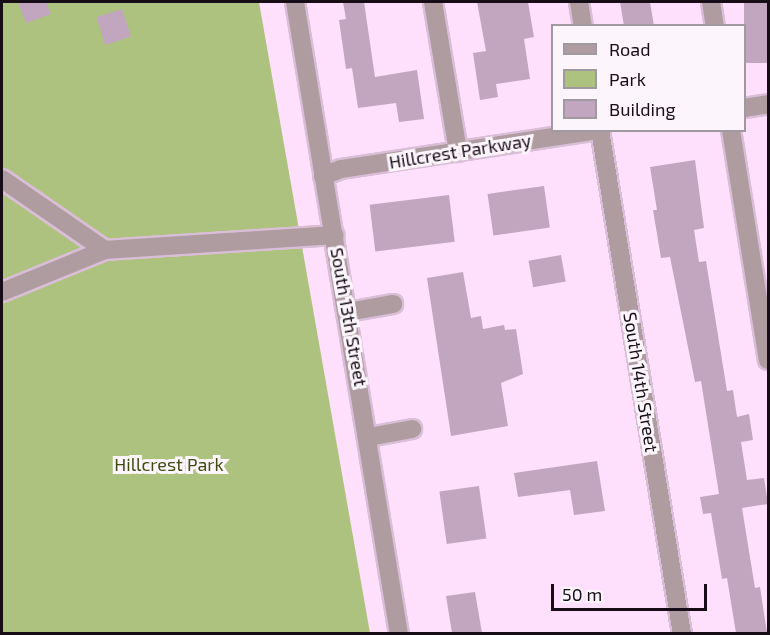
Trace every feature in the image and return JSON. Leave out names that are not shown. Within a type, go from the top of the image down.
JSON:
[{"type":"street","name":"South 13th Street","points":[[295,2],[369,437],[399,633]]},
{"type":"street","points":[[433,2],[458,152]]},
{"type":"street","points":[[579,2],[583,24]]},
{"type":"street","points":[[711,2],[715,24]]},
{"type":"street","points":[[746,108],[768,104]]},
{"type":"street","name":"Hillcrest Parkway","points":[[323,176],[341,169],[587,132]]},
{"type":"street","name":"South 14th Street","points":[[600,132],[682,633]]},
{"type":"street","points":[[731,132],[768,360]]},
{"type":"street","points":[[2,179],[105,250]]},
{"type":"street","points":[[2,292],[105,250],[335,235]]},
{"type":"street","points":[[348,312],[393,304]]},
{"type":"street","points":[[369,437],[412,429]]},
{"type":"green space","name":"Hillcrest Park","points":[[2,2],[259,2],[370,633],[2,633]]},
{"type":"building","points":[[18,2],[46,2],[51,14],[26,23]]},
{"type":"building","points":[[343,2],[364,2],[375,77],[417,70],[424,119],[399,122],[396,103],[358,108],[352,68],[346,69],[339,20],[346,19]]},
{"type":"building","points":[[477,2],[528,2],[534,37],[524,39],[530,79],[496,84],[498,97],[480,100],[473,53],[486,51]]},
{"type":"building","points":[[620,2],[650,2],[654,24],[624,24]]},
{"type":"building","points":[[744,2],[768,2],[768,63],[746,63],[746,24],[744,24]]},
{"type":"building","points":[[122,9],[131,37],[105,45],[96,17]]},
{"type":"building","points":[[695,160],[704,228],[694,230],[699,262],[706,261],[727,391],[733,390],[737,417],[749,414],[753,440],[741,442],[747,480],[764,478],[768,504],[742,508],[755,588],[760,587],[767,633],[736,633],[727,578],[722,579],[711,513],[703,514],[700,497],[719,494],[701,381],[695,382],[670,257],[661,258],[653,210],[657,210],[650,167]]},
{"type":"building","points":[[544,186],[550,228],[493,236],[488,194]]},
{"type":"building","points":[[449,195],[455,242],[375,251],[370,205]]},
{"type":"building","points":[[561,255],[566,282],[533,287],[529,261]]},
{"type":"building","points":[[463,272],[471,318],[481,316],[483,329],[504,325],[505,330],[516,329],[523,374],[501,383],[508,426],[451,436],[427,278]]},
{"type":"building","points":[[597,461],[605,511],[574,515],[570,490],[518,497],[514,473]]},
{"type":"building","points":[[479,486],[486,538],[447,544],[439,492]]},
{"type":"building","points":[[475,592],[482,633],[452,633],[446,596]]}]
